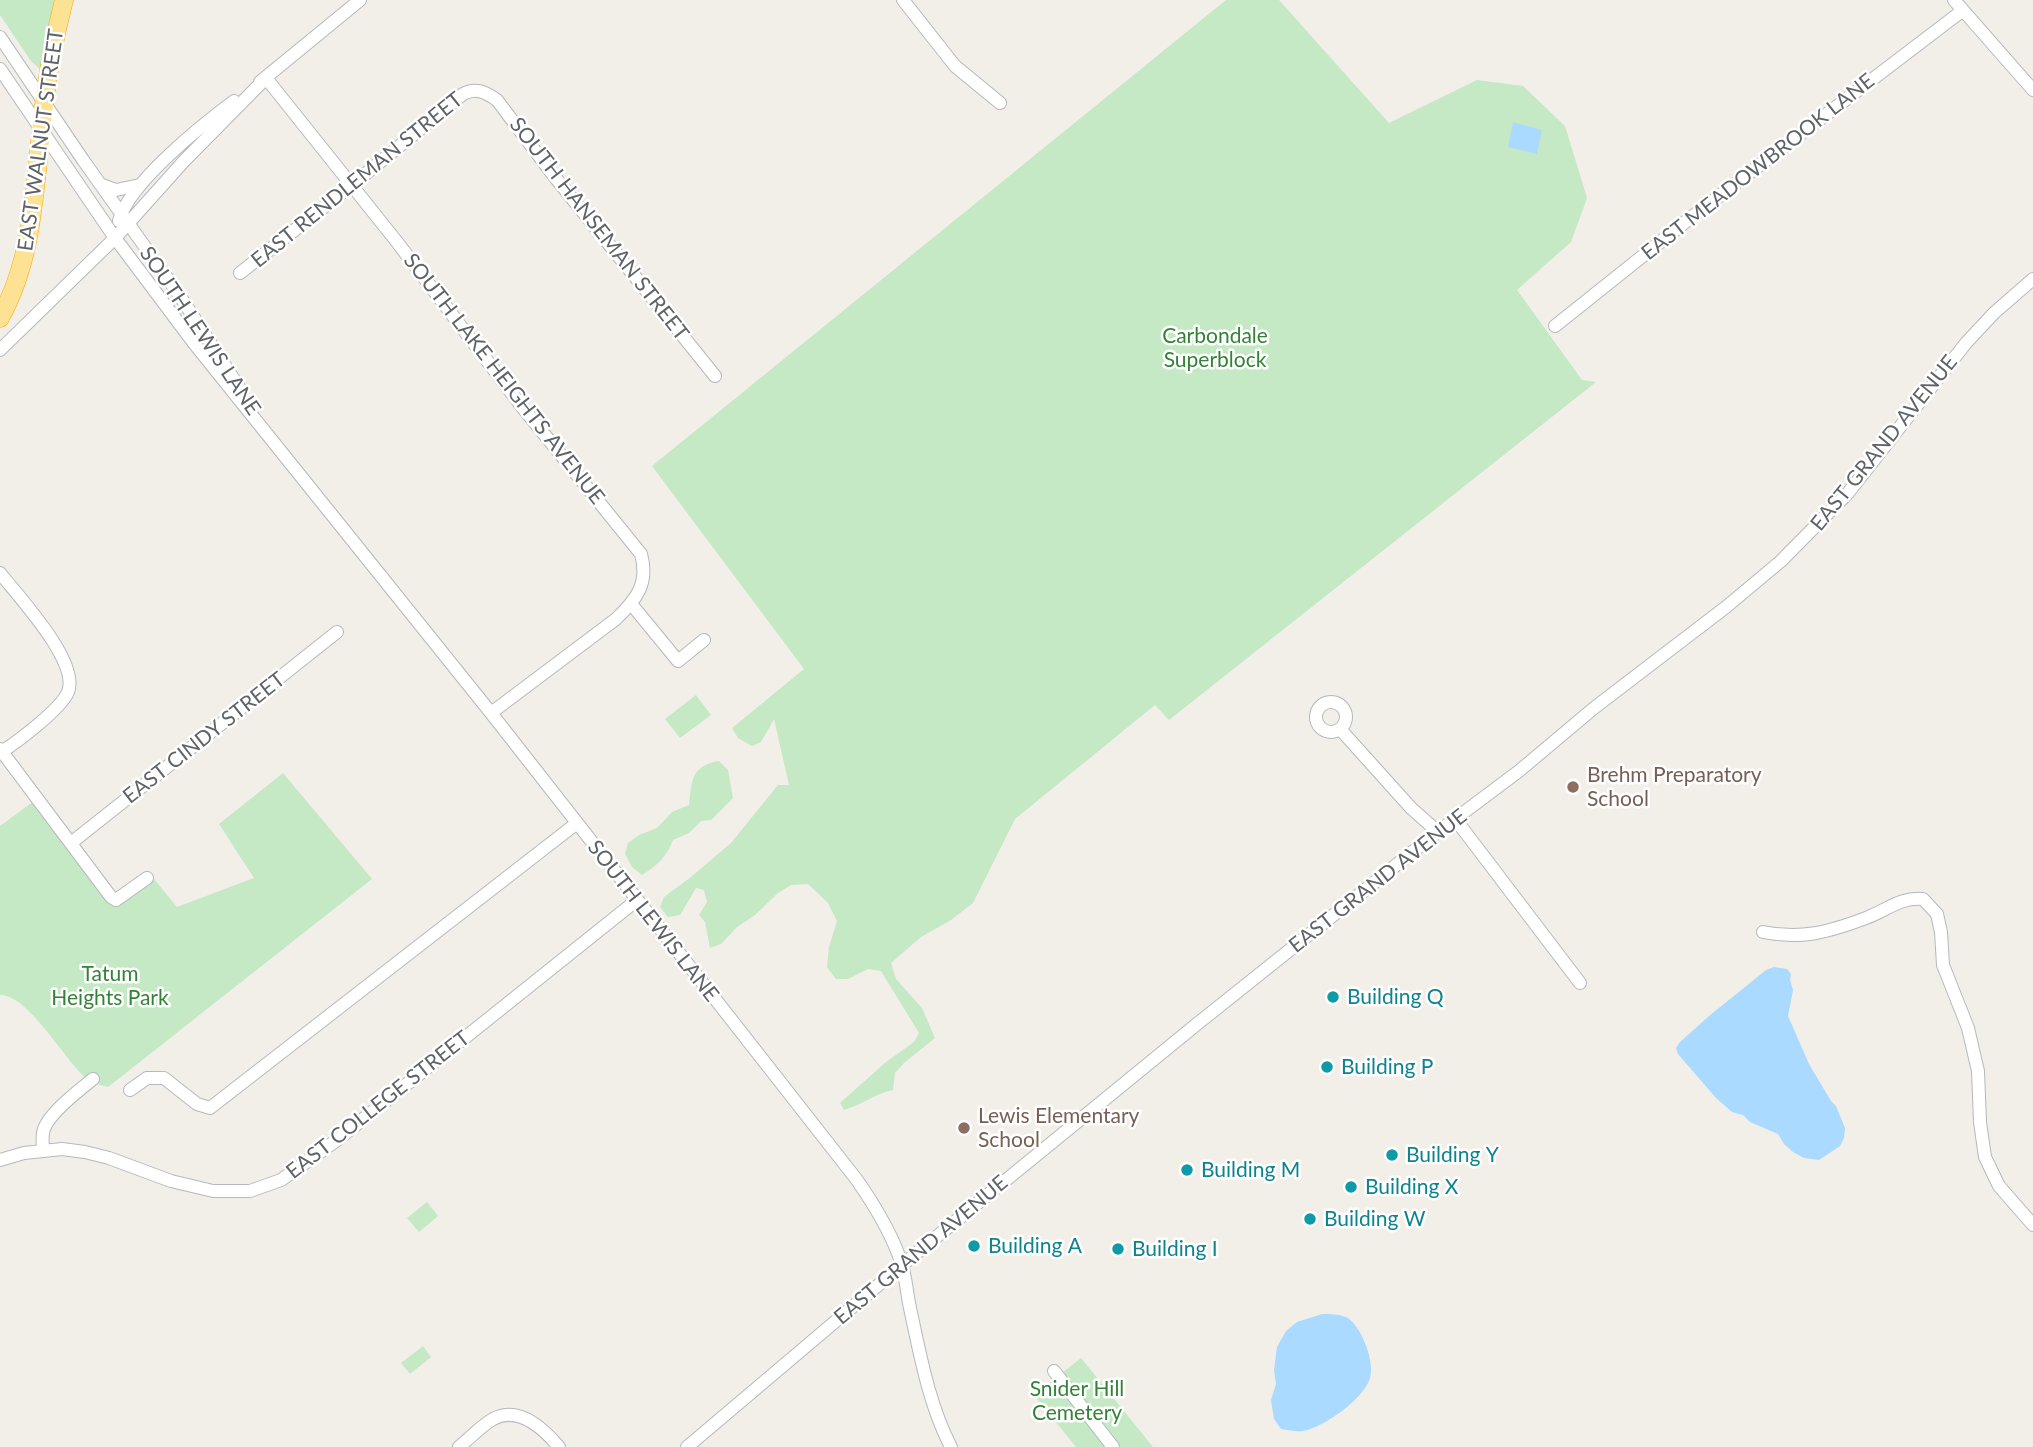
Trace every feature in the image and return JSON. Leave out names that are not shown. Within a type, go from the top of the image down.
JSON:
[{"type":"highway","name":"EAST WALNUT STREET","points":[[0,318],[26,253],[52,48],[64,0]]},
{"type":"street","points":[[0,350],[115,238],[140,185],[215,115],[266,78],[360,0]]},
{"type":"street","points":[[903,0],[955,66],[1000,103]]},
{"type":"street","points":[[1958,5],[2033,90]]},
{"type":"street","name":"EAST MEADOWBROOK LANE","points":[[1555,326],[1958,5]]},
{"type":"street","name":"SOUTH LEWIS LANE","points":[[0,37],[99,184],[202,328],[271,439]]},
{"type":"street","name":"SOUTH LEWIS LANE","points":[[0,69],[115,238],[193,342],[491,713],[857,1180],[879,1213],[902,1265],[916,1337],[939,1421],[951,1447]]},
{"type":"street","points":[[124,220],[266,78]]},
{"type":"street","name":"SOUTH LAKE HEIGHTS AVENUE","points":[[266,78],[352,185],[523,408],[641,554],[644,581],[632,605]]},
{"type":"street","name":"EAST RENDLEMAN STREET","points":[[240,274],[463,94],[476,90]]},
{"type":"street","name":"SOUTH HANSEMAN STREET","points":[[476,90],[486,92],[497,100],[554,176],[715,376]]},
{"type":"street","points":[[99,184],[116,190],[140,185]]},
{"type":"street","name":"EAST GRAND AVENUE","points":[[687,1447],[902,1265],[1197,1024],[1781,561],[1848,493],[1966,343],[1994,313],[2033,279]]},
{"type":"street","points":[[0,573],[49,635],[66,663],[71,681],[65,699],[42,721],[1,751],[111,897],[116,900],[147,878]]},
{"type":"street","points":[[491,713],[632,605],[678,662],[704,640]]},
{"type":"street","name":"EAST CINDY STREET","points":[[71,843],[337,632]]},
{"type":"street","points":[[1340,729],[1411,808],[1438,832]]},
{"type":"street","points":[[1456,820],[1580,983]]},
{"type":"street","points":[[130,1090],[147,1078],[164,1078],[197,1104],[210,1108],[577,823]]},
{"type":"street","points":[[1763,932],[1784,936],[1813,935],[1867,918],[1908,898],[1923,899],[1937,914],[1944,965],[1968,1028],[1978,1071],[1980,1122],[1985,1157],[1999,1186],[2033,1226]]},
{"type":"street","name":"EAST COLLEGE STREET","points":[[0,1160],[24,1153],[62,1149],[85,1152],[170,1181],[213,1191],[250,1191],[281,1180],[337,1140],[637,900]]},
{"type":"street","points":[[43,1151],[46,1124],[76,1092],[93,1079]]},
{"type":"street","points":[[1054,1371],[1113,1447]]},
{"type":"street","points":[[459,1447],[494,1418],[504,1416],[518,1416],[529,1420],[542,1428],[559,1447]]},
{"type":"green space","points":[[0,0],[55,0],[42,71],[31,61],[0,15]]},
{"type":"green space","name":"Carbondale Superblock","points":[[1226,0],[1279,0],[1389,123],[1477,80],[1523,86],[1565,126],[1587,198],[1571,242],[1517,290],[1582,380],[1596,382],[1169,720],[1155,705],[1015,819],[973,903],[951,920],[921,937],[891,963],[896,979],[922,1008],[935,1038],[895,1073],[893,1090],[844,1110],[840,1103],[886,1062],[914,1042],[919,1033],[881,971],[868,969],[848,979],[836,979],[827,967],[829,947],[837,921],[828,903],[808,884],[791,885],[737,927],[721,944],[710,948],[705,922],[699,915],[707,902],[704,890],[696,888],[680,915],[668,917],[660,907],[664,897],[731,843],[778,785],[789,785],[774,719],[761,742],[752,746],[738,738],[732,728],[804,669],[652,466]]},
{"type":"green space","points":[[696,695],[711,715],[680,738],[665,719]]},
{"type":"green space","points":[[719,761],[728,770],[733,798],[711,820],[701,821],[689,833],[673,840],[661,860],[642,875],[632,867],[625,854],[628,843],[657,828],[672,812],[689,805],[692,781],[698,771],[703,766]]},
{"type":"green space","name":"Tatum Heights Park","points":[[283,773],[372,879],[108,1087],[89,1080],[34,1016],[11,998],[0,995],[0,826],[34,801],[109,901],[117,907],[154,879],[177,907],[254,878],[219,824]]},
{"type":"green space","points":[[427,1202],[438,1216],[419,1232],[407,1218]]},
{"type":"green space","points":[[423,1346],[431,1357],[410,1374],[401,1363]]},
{"type":"green space","name":"Snider Hill Cemetery","points":[[1081,1358],[1153,1447],[1076,1447],[1034,1395]]},
{"type":"water","points":[[1513,122],[1542,130],[1537,154],[1508,147]]},
{"type":"water","points":[[1774,967],[1787,969],[1791,974],[1793,990],[1788,1016],[1809,1064],[1836,1106],[1845,1128],[1840,1146],[1819,1160],[1804,1158],[1793,1152],[1778,1134],[1732,1112],[1716,1098],[1678,1054],[1676,1048],[1709,1016],[1766,970]]},
{"type":"water","points":[[1322,1314],[1348,1318],[1358,1329],[1371,1363],[1370,1378],[1352,1403],[1321,1424],[1303,1431],[1281,1429],[1274,1419],[1271,1400],[1276,1384],[1274,1370],[1277,1347],[1286,1331],[1297,1322]]},
{"type":"place","name":"Brehm Preparatory School","points":[[1573,787]]},
{"type":"place","name":"Building Q","points":[[1333,997]]},
{"type":"place","name":"Building P","points":[[1327,1067]]},
{"type":"place","name":"Lewis Elementary School","points":[[964,1128]]},
{"type":"place","name":"Building Y","points":[[1392,1155]]},
{"type":"place","name":"Building M","points":[[1187,1170]]},
{"type":"place","name":"Building X","points":[[1351,1187]]},
{"type":"place","name":"Building W","points":[[1310,1219]]},
{"type":"place","name":"Building A","points":[[974,1246]]},
{"type":"place","name":"Building I","points":[[1118,1249]]}]
